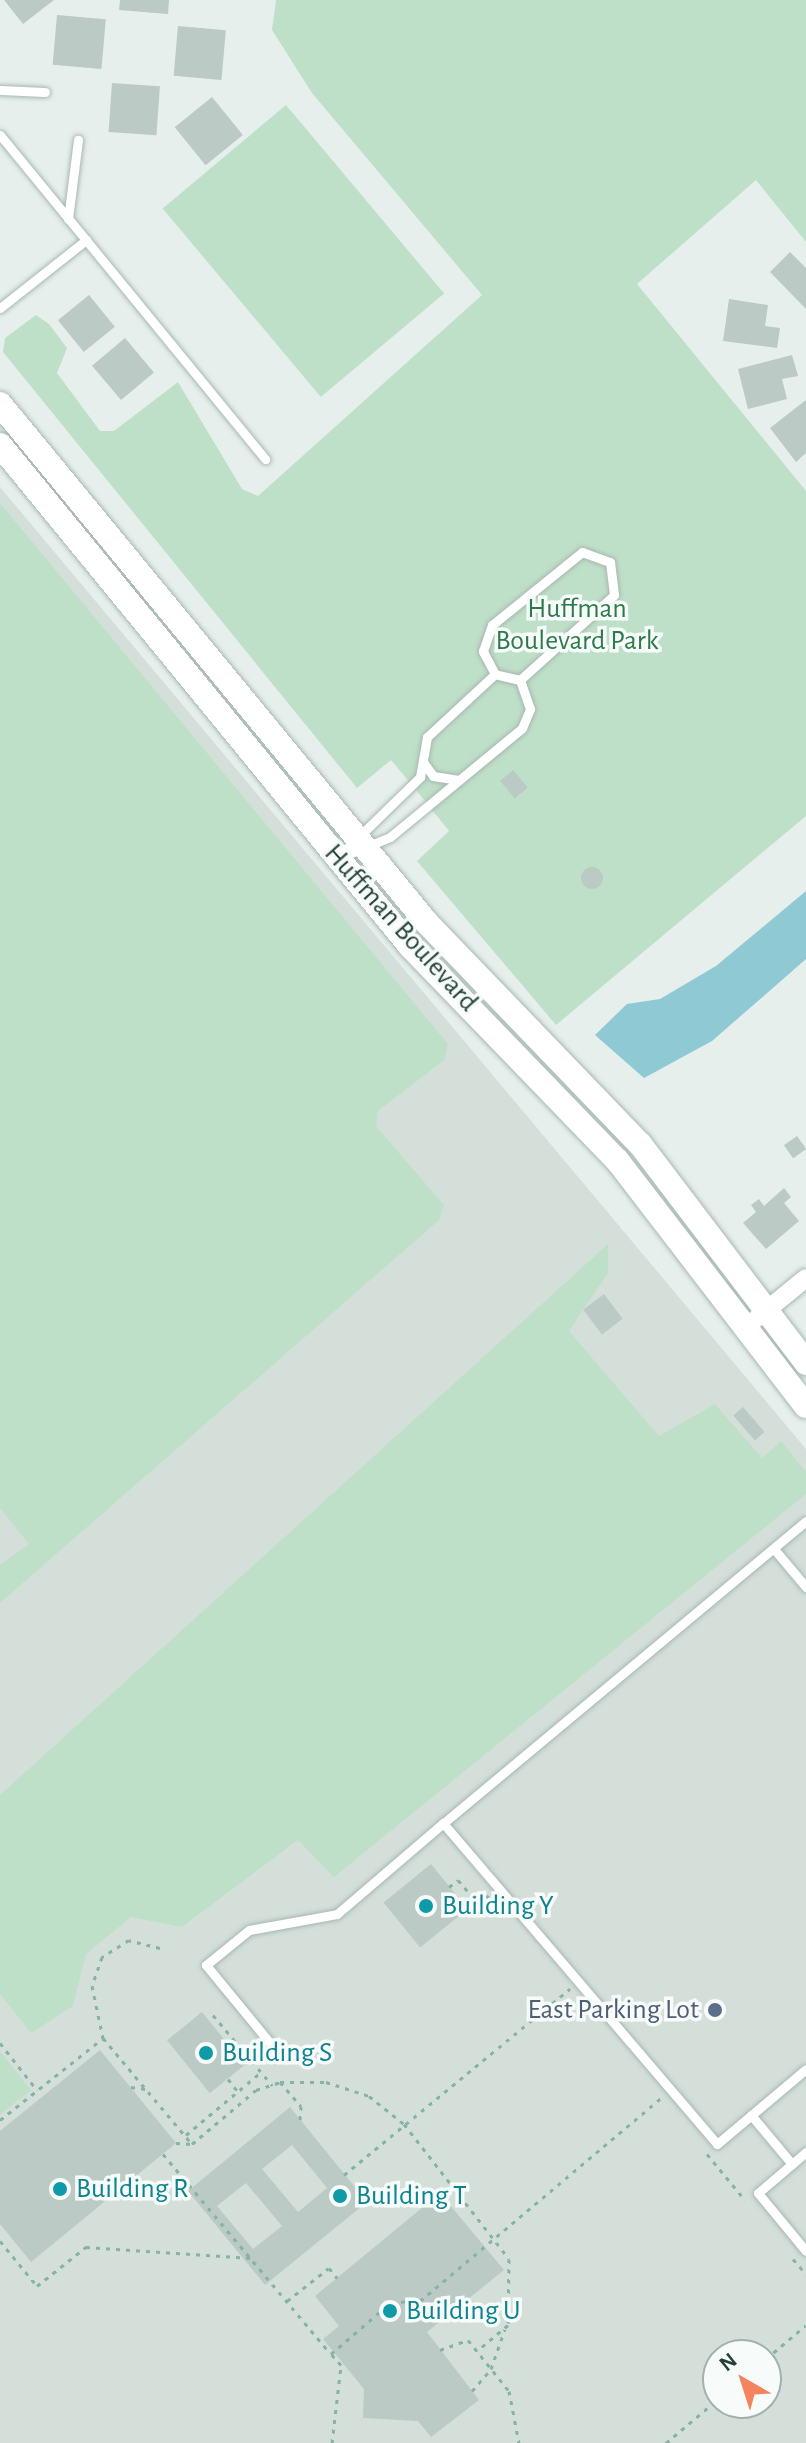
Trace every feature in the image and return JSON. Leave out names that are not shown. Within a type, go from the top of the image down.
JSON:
[{"type":"street","name":"Huffman Boulevard","points":[[0,404],[427,923],[640,1144],[758,1317],[806,1406]]},
{"type":"street","name":"Huffman Boulevard","points":[[0,445],[336,860],[617,1160],[758,1317],[806,1363]]},
{"type":"street","points":[[758,1317],[806,1278]]},
{"type":"lane","points":[[0,90],[45,92]]},
{"type":"lane","points":[[0,135],[265,459]]},
{"type":"lane","points":[[68,219],[78,140]]},
{"type":"lane","points":[[0,308],[86,240]]},
{"type":"lane","points":[[597,553],[610,562],[614,595],[520,680],[495,674],[483,651],[492,625],[570,557],[597,553]]},
{"type":"lane","points":[[336,860],[361,842],[418,780],[427,737],[495,674]]},
{"type":"lane","points":[[361,842],[390,837],[522,728],[530,709],[520,680]]},
{"type":"lane","points":[[423,762],[433,776],[459,780]]},
{"type":"lane","points":[[270,2043],[206,1965],[249,1930],[337,1914],[806,1521]]},
{"type":"lane","points":[[774,1549],[806,1587]]},
{"type":"lane","points":[[443,1823],[717,2144],[806,2069]]},
{"type":"lane","points":[[751,2115],[792,2164]]},
{"type":"lane","points":[[806,2152],[758,2193],[806,2251]]},
{"type":"path","points":[[160,1948],[129,1940],[102,1957],[92,1986],[103,2038],[192,2144]]},
{"type":"path","points":[[344,2175],[570,1988]]},
{"type":"path","points":[[213,2015],[272,2085]]},
{"type":"path","points":[[0,2120],[103,2038]]},
{"type":"path","points":[[0,2043],[37,2090]]},
{"type":"path","points":[[185,2136],[260,2073]]},
{"type":"path","points":[[228,2079],[238,2092]]},
{"type":"path","points":[[280,2082],[301,2106],[300,2120]]},
{"type":"path","points":[[176,2143],[192,2144],[256,2090],[280,2082],[345,2086],[404,2124],[509,2259],[508,2325],[491,2369],[472,2391]]},
{"type":"path","points":[[131,2087],[146,2089]]},
{"type":"path","points":[[331,2354],[391,2302],[420,2301],[661,2098]]},
{"type":"path","points":[[163,2154],[341,2365],[332,2443]]},
{"type":"path","points":[[0,2241],[37,2286],[86,2247],[252,2258]]},
{"type":"path","points":[[287,2301],[329,2268],[337,2278]]},
{"type":"path","points":[[477,2351],[508,2325]]},
{"type":"path","points":[[782,2345],[806,2325]]},
{"type":"path","points":[[440,2350],[468,2340],[509,2391],[519,2443]]},
{"type":"path","points":[[666,2443],[702,2413]]},
{"type":"shaded area","points":[[0,487],[806,1449],[806,2443],[0,2443]]},
{"type":"green space","name":"Huffman Boulevard Park","points":[[276,0],[806,0],[806,242],[756,180],[637,284],[806,491],[806,816],[556,1025],[417,861],[449,831],[412,785],[391,760],[357,788],[3,352],[5,338],[36,315],[49,324],[67,348],[57,373],[100,431],[114,431],[178,382],[242,489],[258,496],[482,295],[312,93],[272,30]]},
{"type":"green space","points":[[286,105],[444,293],[321,397],[163,208]]},
{"type":"green space","points":[[0,503],[448,1044],[444,1060],[378,1111],[376,1126],[444,1205],[439,1220],[0,1603],[0,1565],[29,1544],[0,1508]]},
{"type":"green space","points":[[608,1244],[608,1273],[569,1331],[659,1436],[715,1404],[762,1458],[781,1441],[806,1472],[806,1494],[334,1877],[298,1840],[182,1927],[131,1917],[86,1954],[73,2006],[31,2033],[0,1994],[0,1795]]},
{"type":"green space","points":[[0,2051],[31,2090],[0,2115]]},
{"type":"water","points":[[806,891],[806,959],[712,1041],[644,1078],[595,1035],[627,1004],[660,999],[716,966]]},
{"type":"building","points":[[4,0],[54,0],[23,24]]},
{"type":"building","points":[[120,0],[169,0],[168,14],[119,10]]},
{"type":"building","points":[[57,15],[106,19],[101,69],[53,65]]},
{"type":"building","points":[[178,26],[226,30],[221,80],[174,76]]},
{"type":"building","points":[[112,83],[160,86],[156,135],[109,132]]},
{"type":"building","points":[[212,97],[243,135],[206,165],[175,127]]},
{"type":"building","points":[[790,252],[806,268],[806,309],[770,272]]},
{"type":"building","points":[[89,295],[115,327],[84,352],[58,320]]},
{"type":"building","points":[[729,299],[768,305],[765,326],[780,328],[777,348],[723,341]]},
{"type":"building","points":[[125,338],[154,372],[121,400],[92,366]]},
{"type":"building","points":[[792,355],[798,376],[782,379],[787,399],[748,409],[738,369]]},
{"type":"building","points":[[806,400],[806,453],[796,462],[770,428]]},
{"type":"building","points":[[513,770],[528,788],[515,799],[500,781]]},
{"type":"building","points":[[592,867],[600,870],[603,878],[600,886],[592,889],[584,886],[581,878],[584,870]]},
{"type":"building","points":[[797,1136],[806,1149],[793,1158],[784,1145]]},
{"type":"building","points":[[784,1188],[791,1197],[784,1203],[799,1221],[766,1249],[743,1223],[756,1212],[751,1205],[759,1199],[764,1206]]},
{"type":"building","points":[[604,1294],[623,1319],[602,1334],[583,1310]]},
{"type":"building","points":[[743,1407],[765,1432],[755,1440],[733,1416]]},
{"type":"building","name":"Building Y","points":[[431,1864],[468,1909],[420,1947],[384,1902]]},
{"type":"building","name":"Building S","points":[[202,2012],[245,2065],[210,2093],[167,2040]]},
{"type":"building","name":"Building R","points":[[100,2050],[176,2143],[31,2262],[0,2224],[0,2131]]},
{"type":"building","name":"Building T","points":[[290,2107],[367,2202],[265,2285],[188,2191]],"holes":[[[292,2145],[327,2188],[298,2212],[262,2169]],[[246,2183],[282,2226],[253,2249],[217,2206]]]},
{"type":"building","name":"Building U","points":[[440,2193],[504,2270],[427,2332],[479,2400],[431,2437],[418,2421],[363,2418],[364,2389],[323,2339],[339,2326],[315,2296]]},
{"type":"place","name":"Building Y","points":[[426,1906]]},
{"type":"place","name":"East Parking Lot","points":[[715,2010]]},
{"type":"place","name":"Building S","points":[[206,2053]]},
{"type":"place","name":"Building R","points":[[60,2189]]},
{"type":"place","name":"Building T","points":[[340,2196]]},
{"type":"place","name":"Building U","points":[[390,2311]]}]
